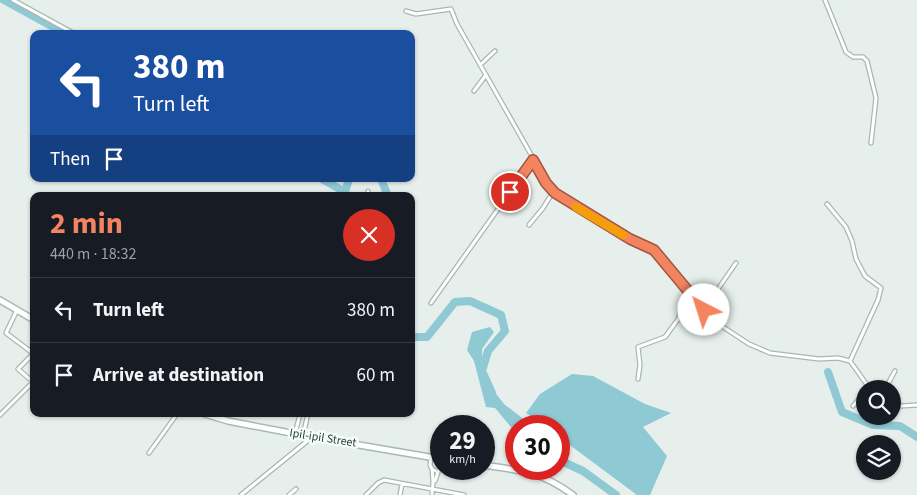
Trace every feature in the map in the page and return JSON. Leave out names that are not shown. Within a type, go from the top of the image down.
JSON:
[{"type":"street","points":[[13,0],[68,30]]},
{"type":"street","points":[[825,0],[846,52],[853,57],[863,57],[867,61],[876,98],[871,143]]},
{"type":"street","points":[[406,11],[416,14],[451,9],[457,24],[546,183],[553,192],[630,239],[654,250],[711,318],[749,344],[764,351],[819,359],[838,358],[850,361],[862,380]]},
{"type":"street","points":[[480,65],[495,51]]},
{"type":"street","points":[[474,91],[486,75]]},
{"type":"street","points":[[431,303],[533,160]]},
{"type":"street","points":[[529,224],[553,192]]},
{"type":"street","points":[[827,204],[846,227],[852,240],[856,259],[865,276],[882,288],[850,361]]},
{"type":"street","points":[[698,303],[718,289],[736,263]]},
{"type":"street","points":[[638,379],[640,365],[638,347],[665,336],[679,318],[681,307],[692,296]]},
{"type":"street","points":[[0,300],[30,318]]},
{"type":"street","points":[[18,310],[6,333],[30,351]]},
{"type":"street","points":[[30,358],[18,369],[30,379]]},
{"type":"street","points":[[890,380],[895,371]]},
{"type":"street","points":[[0,414],[30,385]]},
{"type":"street","points":[[853,406],[856,403]]},
{"type":"street","points":[[901,406],[917,405]]},
{"type":"street","points":[[149,453],[175,417]]},
{"type":"street","name":"Ipil-ipil Street","points":[[215,417],[303,436],[430,457]]},
{"type":"street","points":[[295,434],[299,417]]},
{"type":"street","points":[[303,436],[308,418]]},
{"type":"street","points":[[241,495],[312,437]]},
{"type":"street","points":[[368,494],[378,483],[384,480],[463,495]]},
{"type":"street","points":[[551,480],[574,495]]},
{"type":"street","points":[[432,495],[433,482]]},
{"type":"street","points":[[400,495],[402,484]]},
{"type":"street","points":[[289,495],[296,489]]},
{"type":"water","points":[[490,327],[494,332],[482,349],[483,377],[504,404],[518,415],[505,415],[505,420],[495,408],[486,407],[474,361],[467,350],[472,332]]},
{"type":"water","points":[[572,374],[593,376],[645,404],[671,413],[643,427],[667,456],[650,495],[637,495],[570,445],[570,415],[529,415],[526,413],[540,394]]},
{"type":"waterway","points":[[4,0],[59,30]]},
{"type":"waterway","points":[[327,182],[345,192]]},
{"type":"waterway","points":[[345,192],[348,182]]},
{"type":"waterway","points":[[382,182],[386,192]]},
{"type":"waterway","points":[[415,337],[427,337],[455,302],[470,301],[501,315],[505,331],[488,351],[482,371],[492,393]]},
{"type":"waterway","points":[[828,372],[842,412],[873,425],[900,426],[917,437]]},
{"type":"waterway","points":[[570,465],[583,471],[616,495]]},
{"type":"slow traffic","points":[[576,207],[623,235]]},
{"type":"route","points":[[510,192],[533,160],[546,183],[555,193],[630,239],[654,250],[704,310]]}]
